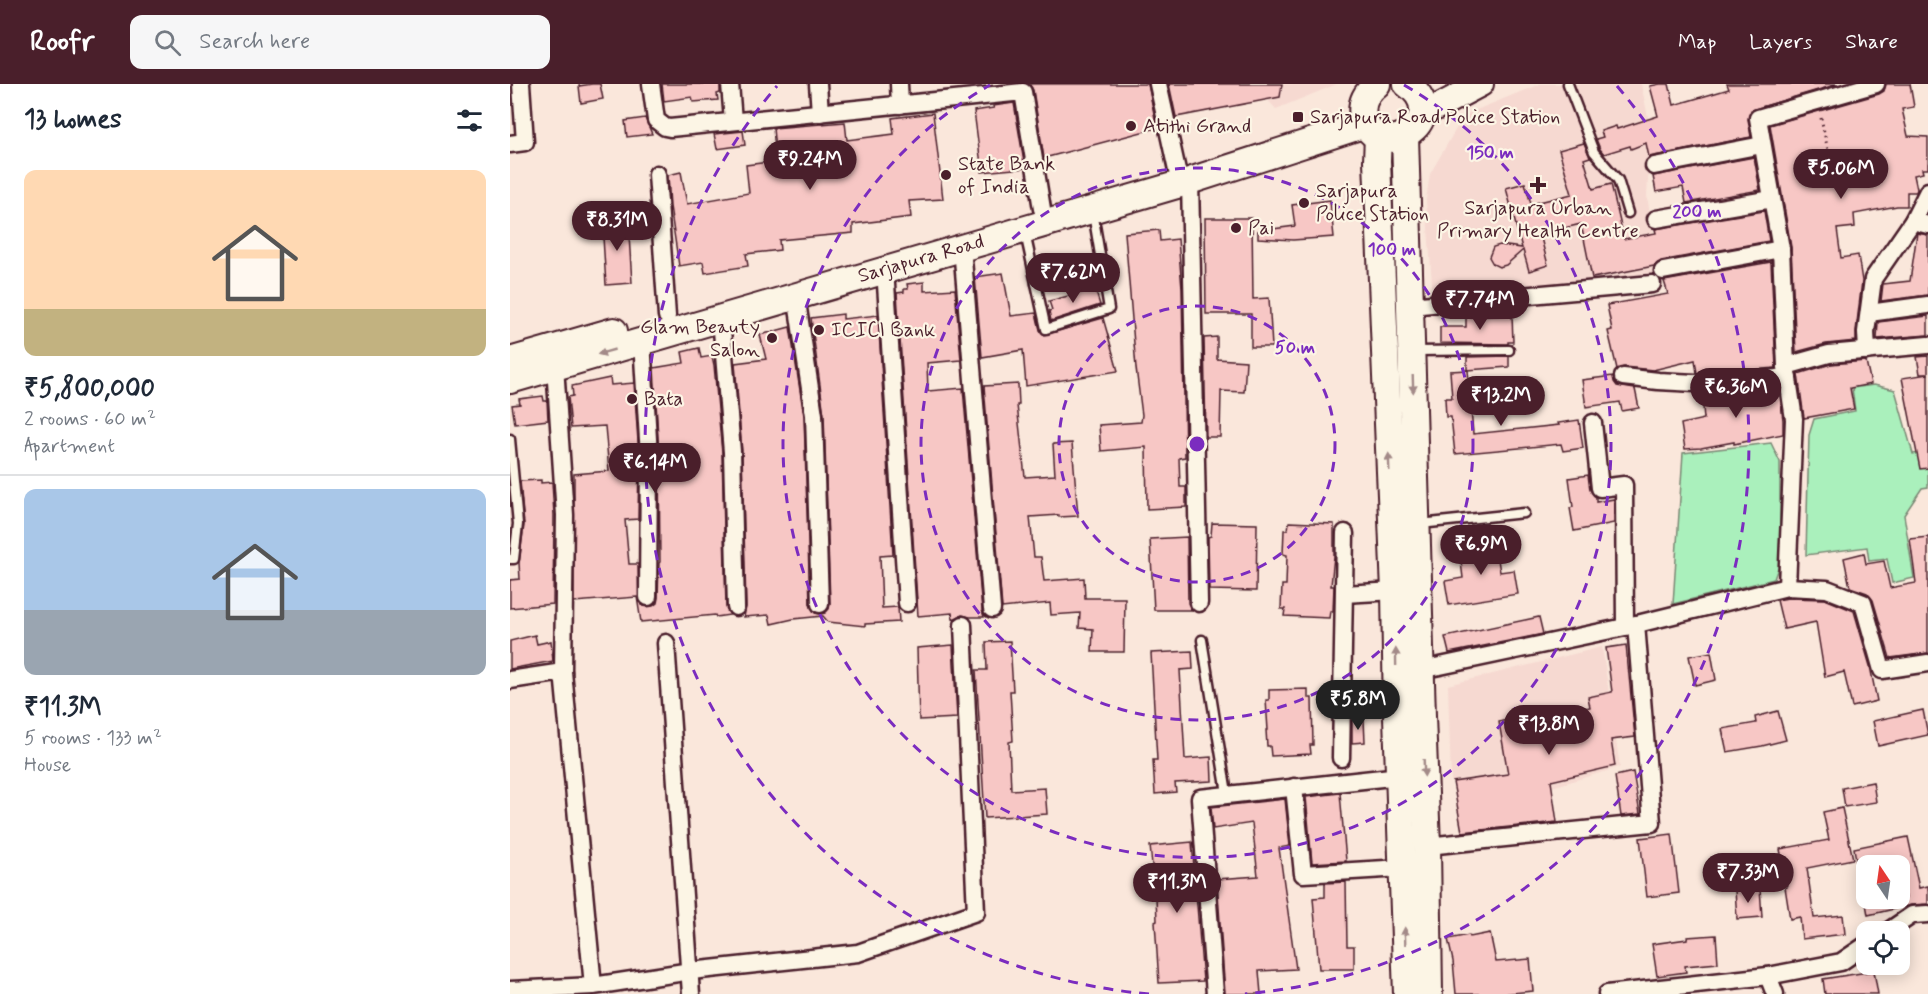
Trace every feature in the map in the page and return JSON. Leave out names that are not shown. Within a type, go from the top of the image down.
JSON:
[{"type":"main road","points":[[1377,84],[1365,97],[1377,161],[1395,591],[1427,846],[1429,994]]},
{"type":"main road","points":[[1407,84],[1419,96],[1422,105],[1422,115],[1413,131],[1405,136],[1421,669],[1409,717],[1400,776],[1407,994]]},
{"type":"main road","points":[[1422,115],[1481,84]]},
{"type":"main road","name":"Sarjapura Road","points":[[510,380],[667,316],[855,270],[1013,227],[1093,209],[1182,178],[1369,122],[1387,139],[1405,136]]},
{"type":"main road","name":"Sarjapura Road","points":[[510,361],[550,362],[642,341],[796,295],[855,270],[885,269],[962,247],[1013,227],[1042,209],[1182,178]]},
{"type":"street","points":[[510,144],[525,142],[521,84]]},
{"type":"street","points":[[651,84],[656,120],[665,127],[900,105],[985,90],[1023,92],[1042,209]]},
{"type":"street","points":[[730,84],[733,122]]},
{"type":"street","points":[[818,84],[820,112]]},
{"type":"street","points":[[899,84],[900,105]]},
{"type":"street","points":[[1158,84],[1182,178],[1199,603]]},
{"type":"street","points":[[1787,587],[1794,419],[1787,371],[1781,249],[1758,118],[1876,84]]},
{"type":"street","points":[[1654,166],[1762,145]]},
{"type":"street","points":[[657,174],[667,316]]},
{"type":"street","points":[[1868,351],[1866,332],[1873,279],[1920,223],[1928,191]]},
{"type":"street","points":[[1656,219],[1772,199]]},
{"type":"street","points":[[962,247],[992,609]]},
{"type":"street","points":[[1410,306],[1658,278],[1781,249]]},
{"type":"street","points":[[885,269],[907,603]]},
{"type":"street","points":[[796,295],[814,415],[820,604]]},
{"type":"street","points":[[1869,313],[1928,305]]},
{"type":"street","points":[[721,318],[732,452],[736,607]]},
{"type":"street","points":[[642,341],[649,456],[648,597]]},
{"type":"street","points":[[1623,377],[1714,384],[1787,371],[1829,354],[1928,345]]},
{"type":"street","points":[[550,362],[565,515],[563,672],[593,986]]},
{"type":"street","points":[[1427,846],[1652,823],[1631,625],[1624,485],[1600,488],[1593,423]]},
{"type":"street","points":[[1341,758],[1345,533]]},
{"type":"street","points":[[1421,669],[1631,625],[1787,587],[1827,589],[1863,603],[1882,670],[1928,663]]},
{"type":"street","points":[[1344,594],[1395,591]]},
{"type":"street","points":[[510,990],[593,986],[628,988],[691,971],[858,953],[976,912],[963,625]]},
{"type":"street","points":[[666,643],[691,994]]},
{"type":"street","points":[[510,680],[563,672]]},
{"type":"street","points":[[1215,994],[1200,798],[1400,776]]},
{"type":"street","points":[[1294,787],[1303,874],[1402,868]]},
{"type":"street","points":[[1903,921],[1912,915],[1928,914]]},
{"type":"street","points":[[1606,994],[1768,976],[1841,962],[1856,952]]},
{"type":"street","points":[[1768,976],[1775,994]]},
{"type":"lane","points":[[1568,84],[1593,152],[1618,180],[1628,213]]},
{"type":"lane","points":[[1013,227],[1036,284],[1046,329],[1109,309],[1093,209]]},
{"type":"lane","points":[[1036,284],[1102,267]]},
{"type":"lane","points":[[1412,351],[1509,350]]},
{"type":"lane","points":[[510,439],[518,524],[514,559],[510,559]]},
{"type":"lane","points":[[1417,524],[1524,513]]},
{"type":"lane","points":[[1202,640],[1227,794]]},
{"type":"path","points":[[1818,101],[1832,169]]},
{"type":"shaded area","points":[[1264,84],[1337,84],[1276,109],[1265,97]]},
{"type":"shaded area","name":"Sarjapura Urban Primary Health Centre","points":[[1540,84],[1641,84],[1651,131],[1647,196],[1661,277],[1433,298],[1426,200],[1430,174],[1464,115]]},
{"type":"shaded area","points":[[1602,647],[1620,767],[1552,787],[1557,823],[1524,825],[1462,836],[1451,780],[1448,685]]},
{"type":"green space","points":[[1874,385],[1895,390],[1913,454],[1928,452],[1928,487],[1922,488],[1904,515],[1914,578],[1892,583],[1887,559],[1869,561],[1867,547],[1806,555],[1809,435],[1814,419],[1855,411],[1852,388]]},
{"type":"green space","points":[[1771,443],[1780,462],[1780,562],[1774,579],[1673,604],[1683,453]]},
{"type":"building","points":[[600,84],[603,99],[581,103],[579,86]]},
{"type":"building","points":[[662,84],[720,84],[720,93],[717,94],[718,100],[693,102],[692,97],[664,101]]},
{"type":"building","points":[[1029,84],[1148,84],[1157,128],[1044,158],[1033,90]]},
{"type":"building","points":[[1169,84],[1282,84],[1280,97],[1176,117]]},
{"type":"building","points":[[1669,84],[1674,105],[1729,89],[1727,84],[1838,84],[1751,110],[1748,119],[1751,137],[1649,157],[1646,143],[1631,149],[1630,146],[1604,154],[1596,139],[1603,137],[1601,131],[1616,126],[1617,129],[1658,116],[1650,86]]},
{"type":"building","points":[[1886,84],[1910,84],[1914,107],[1902,109],[1908,136],[1928,137],[1928,169],[1922,169],[1923,173],[1914,175],[1917,189],[1916,192],[1907,192],[1907,206],[1854,214],[1855,227],[1837,229],[1841,258],[1858,255],[1862,281],[1856,341],[1826,344],[1796,352],[1791,247],[1770,125],[1879,94],[1884,91]]},
{"type":"building","points":[[1014,103],[1025,168],[982,172],[974,111]]},
{"type":"building","points":[[933,113],[943,199],[909,201],[911,217],[853,224],[853,233],[779,240],[780,250],[746,254],[748,266],[705,273],[703,262],[679,266],[668,175],[681,172],[687,204],[749,193],[746,165],[776,161],[773,128],[845,122],[847,140],[894,134],[892,118]]},
{"type":"building","points":[[645,118],[652,134],[627,137],[625,121]]},
{"type":"building","points":[[743,131],[745,145],[717,149],[714,134]]},
{"type":"building","points":[[1584,143],[1590,157],[1584,159],[1593,189],[1611,184],[1624,239],[1656,233],[1655,229],[1764,211],[1769,241],[1661,261],[1654,266],[1592,278],[1581,224],[1540,234],[1548,265],[1529,271],[1523,250],[1506,265],[1499,267],[1493,264],[1489,257],[1493,247],[1500,245],[1522,248],[1506,188],[1525,183],[1531,204],[1572,194],[1559,150]]},
{"type":"building","points":[[1754,157],[1760,190],[1686,203],[1683,187],[1656,192],[1653,176]]},
{"type":"building","points":[[1330,200],[1334,237],[1293,240],[1258,238],[1258,231],[1295,226],[1292,205]]},
{"type":"building","points":[[1205,218],[1252,218],[1253,299],[1269,298],[1272,347],[1251,347],[1251,314],[1206,314]]},
{"type":"building","points":[[628,219],[632,283],[606,285],[602,221]]},
{"type":"building","points":[[1159,230],[1160,241],[1178,239],[1182,289],[1185,457],[1179,458],[1180,487],[1186,487],[1186,507],[1147,509],[1146,447],[1101,451],[1099,425],[1141,422],[1125,233]]},
{"type":"building","points":[[1917,233],[1928,235],[1928,295],[1881,301],[1883,284],[1910,281]]},
{"type":"building","points":[[1771,262],[1776,368],[1697,373],[1695,360],[1653,370],[1624,367],[1617,369],[1608,331],[1612,330],[1607,305],[1668,294],[1664,281]]},
{"type":"building","points":[[1003,273],[1011,316],[1036,313],[1040,330],[1044,335],[1103,318],[1118,371],[1026,386],[1023,350],[982,357],[975,277]]},
{"type":"building","points":[[924,282],[924,291],[955,289],[961,360],[927,363],[928,391],[963,388],[984,617],[962,615],[953,619],[952,613],[918,616],[897,293],[908,289],[907,284]]},
{"type":"building","points":[[1095,289],[1100,305],[1051,321],[1049,311],[1052,310],[1049,301]]},
{"type":"building","points":[[843,314],[843,319],[878,315],[893,555],[880,556],[882,608],[898,607],[899,622],[865,624],[865,626],[828,622],[823,616],[771,624],[769,615],[744,617],[746,607],[742,452],[735,363],[766,359],[760,335],[790,327],[804,416],[810,604],[815,613],[825,613],[830,604],[824,415],[811,318]]},
{"type":"building","points":[[1512,315],[1513,342],[1508,342],[1508,344],[1440,343],[1440,327],[1466,327],[1466,317]]},
{"type":"building","points":[[1928,316],[1928,335],[1877,339],[1878,322]]},
{"type":"building","points":[[1217,337],[1217,359],[1246,361],[1244,392],[1221,391],[1220,437],[1206,437],[1204,338]]},
{"type":"building","points":[[699,348],[701,358],[712,356],[714,365],[722,453],[726,607],[730,615],[641,622],[637,597],[574,602],[574,474],[609,471],[605,426],[571,428],[568,397],[573,396],[572,386],[610,378],[611,385],[634,383],[639,456],[638,519],[625,520],[629,564],[638,564],[639,602],[643,606],[653,606],[657,603],[658,598],[660,562],[659,455],[654,368],[684,363],[682,352]]},
{"type":"building","points":[[1509,356],[1509,367],[1467,370],[1467,357]]},
{"type":"building","points":[[1928,356],[1928,374],[1920,374],[1917,357]]},
{"type":"building","points":[[1866,361],[1871,384],[1850,388],[1854,409],[1804,418],[1798,374],[1831,364]]},
{"type":"building","points":[[1468,370],[1473,434],[1559,425],[1558,423],[1579,420],[1583,448],[1563,451],[1561,444],[1455,454],[1451,417],[1446,417],[1445,398],[1452,398],[1450,371]]},
{"type":"building","points":[[1928,374],[1928,468],[1920,469],[1902,378]]},
{"type":"building","points":[[1613,376],[1617,386],[1635,389],[1639,408],[1622,411],[1620,402],[1586,407],[1582,380]]},
{"type":"building","points":[[1018,384],[1019,405],[1017,405],[1025,477],[1055,475],[1053,444],[1072,443],[1078,516],[1030,517],[1034,557],[1041,557],[1044,581],[1084,578],[1085,598],[1125,598],[1124,652],[1092,652],[1093,629],[1079,628],[1080,613],[1051,615],[1050,603],[1002,608],[984,386]]},
{"type":"building","points":[[1779,388],[1783,434],[1734,444],[1734,442],[1685,449],[1681,424],[1704,419],[1702,394]]},
{"type":"building","points":[[543,396],[544,401],[547,401],[548,420],[515,424],[512,405],[520,404],[519,399]]},
{"type":"building","points":[[1588,475],[1590,490],[1596,497],[1596,502],[1614,499],[1614,523],[1574,531],[1570,508],[1573,507],[1569,478]]},
{"type":"building","points":[[541,480],[541,483],[552,482],[553,604],[510,608],[510,580],[520,579],[519,563],[524,525],[520,481]]},
{"type":"building","points":[[1289,522],[1334,524],[1331,586],[1334,586],[1333,611],[1330,611],[1329,618],[1284,616],[1285,609],[1281,609],[1282,585],[1286,585],[1287,555],[1283,554],[1284,530],[1288,530]]},
{"type":"building","points":[[1212,523],[1257,524],[1256,591],[1209,590],[1208,537],[1211,536]]},
{"type":"building","points":[[1187,537],[1188,603],[1191,610],[1154,610],[1150,539]]},
{"type":"building","points":[[1928,537],[1928,653],[1890,658],[1873,600],[1867,593],[1850,587],[1844,558],[1864,553],[1866,564],[1884,561],[1890,588],[1916,583],[1910,539]]},
{"type":"building","points":[[1495,541],[1500,572],[1514,570],[1518,594],[1449,605],[1445,581],[1463,578],[1459,546]]},
{"type":"building","points":[[1825,599],[1854,611],[1870,666],[1877,701],[1852,707],[1844,672],[1825,677],[1816,622],[1784,629],[1777,600]]},
{"type":"building","points":[[1539,617],[1543,634],[1449,653],[1445,637]]},
{"type":"building","points":[[535,635],[537,644],[551,641],[553,661],[510,669],[510,641]]},
{"type":"building","points":[[1010,641],[1013,691],[1010,691],[1013,741],[1009,742],[1011,790],[1045,788],[1047,814],[985,818],[976,670],[987,670],[986,642]]},
{"type":"building","points":[[953,645],[957,718],[919,720],[917,648]]},
{"type":"building","points":[[1626,645],[1635,737],[1611,740],[1615,766],[1551,781],[1557,822],[1462,832],[1453,782],[1508,774],[1499,722],[1539,711],[1540,717],[1590,707],[1588,697],[1612,692],[1606,648]]},
{"type":"building","points":[[1192,651],[1193,669],[1180,670],[1185,759],[1211,757],[1212,781],[1175,783],[1176,792],[1155,794],[1153,760],[1157,760],[1151,653]]},
{"type":"building","points":[[1711,652],[1716,680],[1695,685],[1689,656]]},
{"type":"building","points":[[1308,689],[1308,698],[1312,698],[1313,745],[1310,745],[1311,754],[1271,756],[1270,746],[1267,746],[1266,730],[1268,730],[1266,700],[1269,700],[1269,690]]},
{"type":"building","points":[[1923,710],[1928,735],[1878,746],[1873,721]]},
{"type":"building","points":[[1778,711],[1786,740],[1727,752],[1722,729],[1756,723],[1755,717]]},
{"type":"building","points":[[1352,720],[1364,720],[1365,742],[1352,743]]},
{"type":"building","points":[[1633,772],[1640,814],[1621,816],[1615,776]]},
{"type":"building","points":[[1873,782],[1876,802],[1845,807],[1842,788]]},
{"type":"building","points":[[1340,793],[1346,861],[1312,863],[1306,797]]},
{"type":"building","points":[[1285,799],[1290,846],[1279,848],[1296,969],[1259,971],[1261,994],[1225,994],[1217,879],[1258,876],[1252,823],[1213,829],[1211,807]]},
{"type":"building","points":[[1842,808],[1853,859],[1807,868],[1814,918],[1843,915],[1845,934],[1802,939],[1800,917],[1790,919],[1780,849],[1829,840],[1823,812]]},
{"type":"building","points":[[1672,834],[1679,893],[1647,897],[1640,838]]},
{"type":"building","points":[[1908,837],[1919,888],[1928,886],[1928,904],[1910,905],[1910,855],[1856,855],[1856,860],[1854,848]]},
{"type":"building","points":[[1192,842],[1203,981],[1159,983],[1155,874],[1153,874],[1150,846]]},
{"type":"building","points":[[1346,882],[1347,946],[1354,946],[1354,969],[1319,969],[1313,898],[1325,897],[1325,883]]},
{"type":"building","points":[[1760,888],[1762,917],[1737,919],[1735,890]]},
{"type":"building","points":[[1867,909],[1894,909],[1868,915]]},
{"type":"building","points":[[1490,933],[1496,962],[1530,959],[1533,991],[1456,994],[1448,939]]},
{"type":"building","points":[[1716,935],[1718,963],[1685,966],[1686,972],[1657,976],[1652,944],[1687,939],[1687,937]]},
{"type":"building","points":[[1856,974],[1875,975],[1878,994],[1825,994],[1823,979]]},
{"type":"place","name":"Sarjapura Road Police Station","points":[[1298,117]]},
{"type":"place","name":"Atithi Grand","points":[[1131,126]]},
{"type":"place","name":"State Bank of India","points":[[946,175]]},
{"type":"place","name":"Sarjapura Urban Primary Health Centre","points":[[1538,185]]},
{"type":"place","name":"Sarjapura Police Station","points":[[1304,203]]},
{"type":"place","name":"Pai","points":[[1236,228]]},
{"type":"place","name":"ICICI Bank","points":[[819,330]]},
{"type":"place","name":"Glam Beauty Salon","points":[[772,338]]},
{"type":"place","name":"Bata","points":[[632,399]]}]
